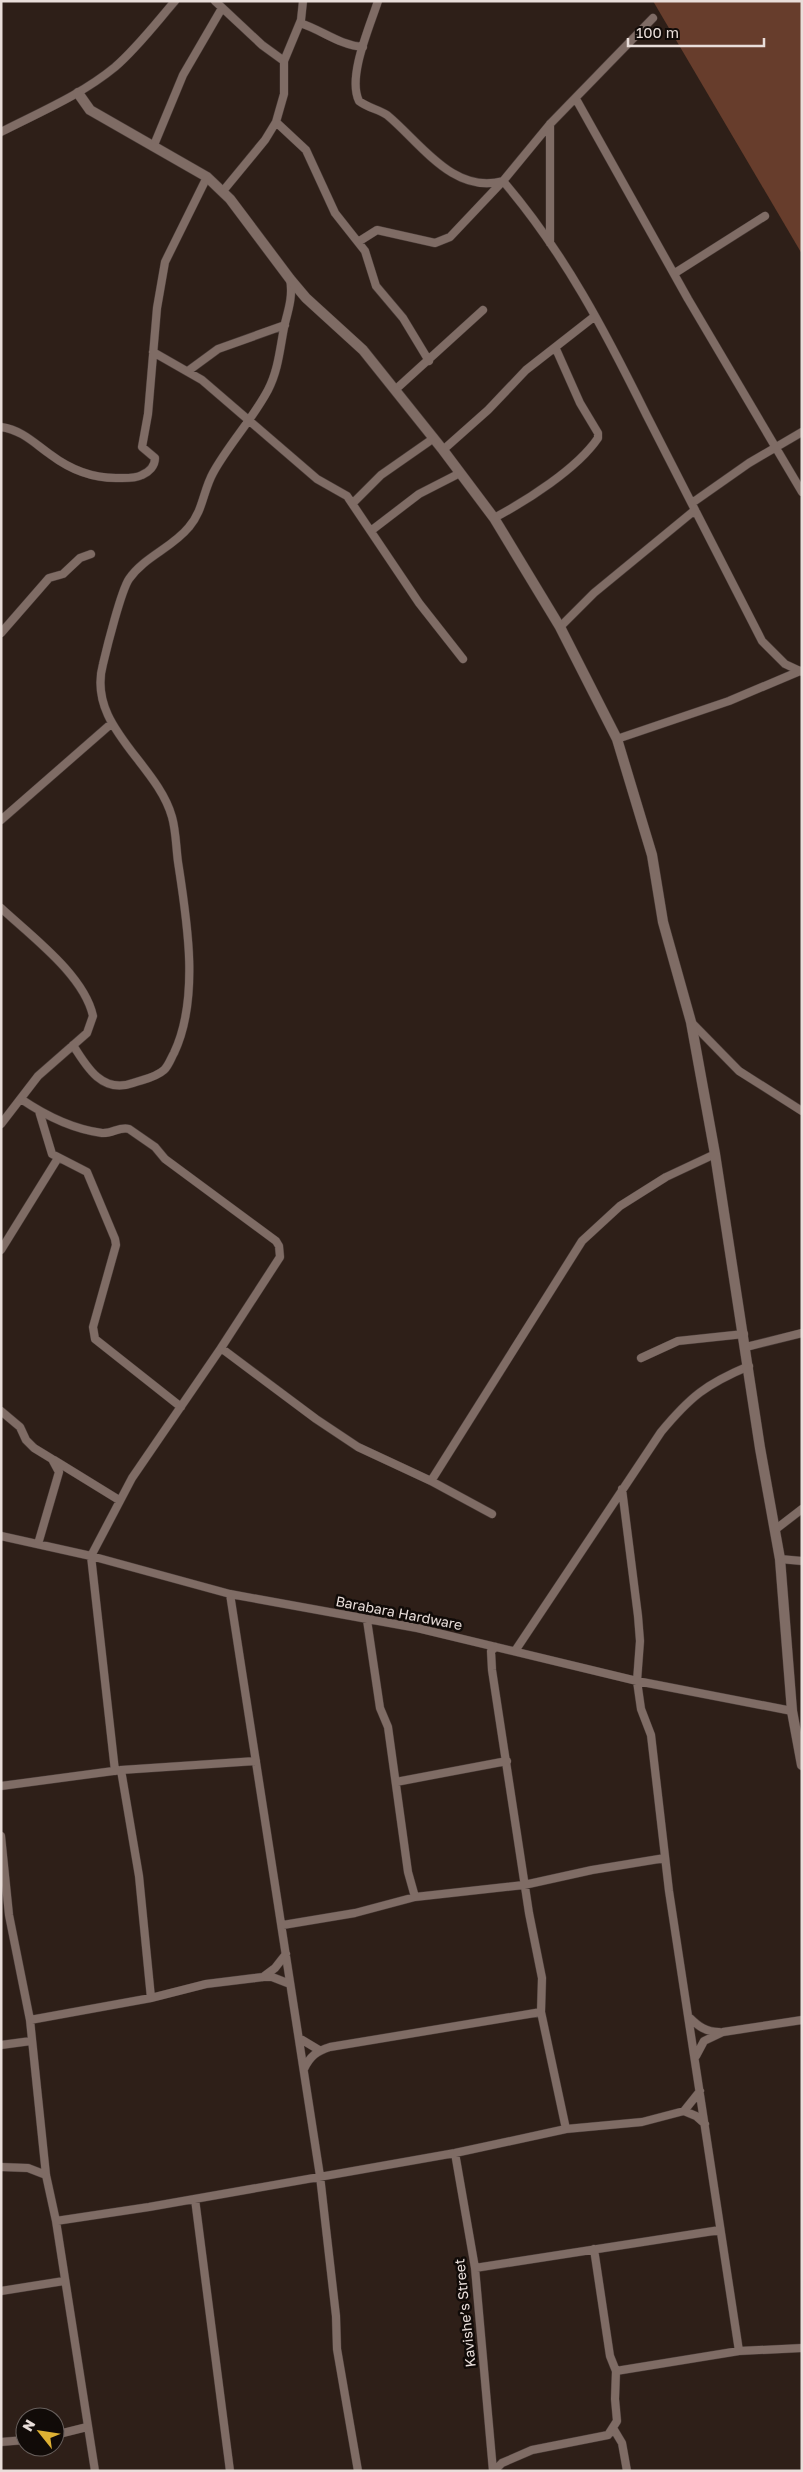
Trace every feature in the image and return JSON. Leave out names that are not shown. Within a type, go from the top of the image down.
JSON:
[{"type":"street","points":[[1,132],[78,93],[114,67],[132,50],[175,1]]},
{"type":"street","points":[[215,1],[262,45],[284,61]]},
{"type":"street","points":[[223,191],[276,122],[284,94],[284,61],[300,23],[303,1]]},
{"type":"street","points":[[378,1],[362,47],[356,81],[359,102],[384,114],[426,155],[447,169],[477,183],[503,182]]},
{"type":"street","points":[[154,145],[183,75],[222,8]]},
{"type":"street","points":[[358,242],[377,230],[434,243],[450,237],[503,182],[550,124],[653,18]]},
{"type":"street","points":[[300,23],[344,45],[362,47]]},
{"type":"street","points":[[78,93],[90,110],[207,176],[223,191],[306,298],[363,350],[434,438],[494,518],[560,628],[617,740],[652,854],[663,922],[691,1022],[716,1154],[760,1448],[776,1529],[792,1711],[802,1765]]},
{"type":"street","points":[[576,99],[774,449],[802,492]]},
{"type":"street","points":[[276,122],[306,150],[335,213],[358,242],[369,261],[376,286],[403,318],[429,361]]},
{"type":"street","points":[[550,124],[550,243]]},
{"type":"street","points":[[1,427],[12,429],[25,435],[51,455],[88,475],[138,477],[147,473],[156,462],[155,458],[142,447],[141,442],[148,414],[156,308],[167,256],[207,176]]},
{"type":"street","points":[[503,182],[523,205],[578,284],[627,373],[762,641],[785,664],[801,671]]},
{"type":"street","points":[[675,273],[765,216]]},
{"type":"street","points":[[73,1045],[86,1067],[113,1087],[121,1088],[153,1078],[168,1065],[183,1034],[188,1005],[188,924],[172,817],[158,789],[102,706],[99,685],[102,666],[126,584],[140,567],[171,545],[191,526],[200,510],[212,475],[269,389],[276,370],[292,297],[290,279]]},
{"type":"street","points":[[395,390],[483,310]]},
{"type":"street","points":[[443,450],[488,410],[526,370],[556,349],[595,316]]},
{"type":"street","points":[[188,371],[218,349],[285,325]]},
{"type":"street","points":[[494,518],[517,506],[544,488],[598,438],[598,433],[580,403],[556,349]]},
{"type":"street","points":[[153,352],[188,371],[214,390],[317,479],[347,496],[372,530],[419,603],[463,659]]},
{"type":"street","points":[[560,628],[594,593],[693,506],[774,449],[802,432]]},
{"type":"street","points":[[353,502],[381,475],[434,438]]},
{"type":"street","points":[[372,530],[419,494],[460,473]]},
{"type":"street","points":[[1,633],[49,578],[63,574],[80,558],[91,554]]},
{"type":"street","points":[[617,740],[729,701],[801,671]]},
{"type":"street","points":[[1,820],[112,723]]},
{"type":"street","points":[[1,908],[50,954],[84,992],[91,1007],[93,1022],[87,1034],[38,1076],[1,1124]]},
{"type":"street","points":[[691,1022],[739,1071],[802,1111]]},
{"type":"street","points":[[21,1098],[39,1112],[64,1124],[110,1133],[124,1128],[129,1129],[155,1148],[165,1159],[276,1241],[279,1246],[280,1257],[221,1348],[139,1466],[119,1500],[91,1556],[118,1771],[139,1876],[150,1998]]},
{"type":"street","points":[[39,1112],[51,1150],[58,1158],[86,1172],[115,1238],[116,1245],[93,1327],[95,1339],[181,1407]]},
{"type":"street","points":[[431,1481],[582,1241],[620,1206],[666,1177],[716,1154]]},
{"type":"street","points":[[1,1250],[58,1158]]},
{"type":"street","points":[[746,1346],[802,1333]]},
{"type":"street","points":[[641,1358],[678,1341],[744,1334]]},
{"type":"street","points":[[221,1348],[316,1419],[358,1447],[431,1481],[492,1514]]},
{"type":"street","points":[[515,1651],[661,1432],[690,1400],[708,1385],[749,1366]]},
{"type":"street","points":[[1,1411],[20,1427],[26,1440],[34,1448],[119,1500]]},
{"type":"street","points":[[38,1544],[58,1479],[59,1472],[52,1458]]},
{"type":"street","points":[[622,1490],[639,1632],[637,1681],[641,1709],[650,1735],[665,1858],[739,2352]]},
{"type":"street","points":[[776,1529],[802,1509]]},
{"type":"street","name":"Barabara Hardware","points":[[1,1536],[91,1556],[230,1594],[416,1628],[637,1681],[792,1711]]},
{"type":"street","points":[[780,1559],[802,1561]]},
{"type":"street","points":[[230,1594],[283,1925],[290,1984],[320,2176],[338,2349],[358,2471]]},
{"type":"street","points":[[367,1620],[380,1708],[388,1727],[408,1872],[415,1897]]},
{"type":"street","points":[[496,1647],[491,1651],[490,1658],[524,1885],[542,1978],[541,2012],[566,2129]]},
{"type":"street","points":[[1,1786],[118,1771],[256,1761]]},
{"type":"street","points":[[396,1782],[506,1762]]},
{"type":"street","points":[[1,1836],[5,1915],[30,2020],[46,2175],[56,2221],[95,2471]]},
{"type":"street","points":[[283,1925],[355,1913],[415,1897],[524,1885],[592,1870],[665,1858]]},
{"type":"street","points":[[264,1977],[275,1968],[286,1954]]},
{"type":"street","points":[[30,2020],[150,1998],[206,1984],[264,1977],[272,1977],[290,1984]]},
{"type":"street","points":[[304,2069],[308,2061],[319,2050],[375,2038],[541,2012]]},
{"type":"street","points":[[690,2018],[699,2027],[712,2032],[802,2020]]},
{"type":"street","points":[[696,2056],[704,2041],[723,2032]]},
{"type":"street","points":[[299,2038],[319,2050]]},
{"type":"street","points":[[1,2045],[31,2041]]},
{"type":"street","points":[[56,2221],[195,2199],[455,2153],[566,2129],[642,2122],[684,2111],[700,2091]]},
{"type":"street","points":[[684,2111],[696,2116],[705,2124]]},
{"type":"street","name":"Kavishe’s Street","points":[[455,2153],[474,2268],[493,2471]]},
{"type":"street","points":[[1,2167],[20,2166],[38,2170],[46,2175]]},
{"type":"street","points":[[195,2199],[230,2471]]},
{"type":"street","points":[[474,2268],[720,2230]]},
{"type":"street","points":[[493,2471],[502,2463],[532,2450],[604,2437],[617,2421],[615,2400],[616,2371],[610,2356],[594,2249]]},
{"type":"street","points":[[1,2291],[64,2281]]},
{"type":"street","points":[[616,2371],[739,2352],[802,2348]]},
{"type":"street","points":[[65,2432],[87,2427]]},
{"type":"street","points":[[613,2428],[622,2443],[627,2471]]},
{"type":"street","points":[[1,2442],[15,2441]]},
{"type":"shaded area","points":[[653,1],[802,1],[802,254]]}]
